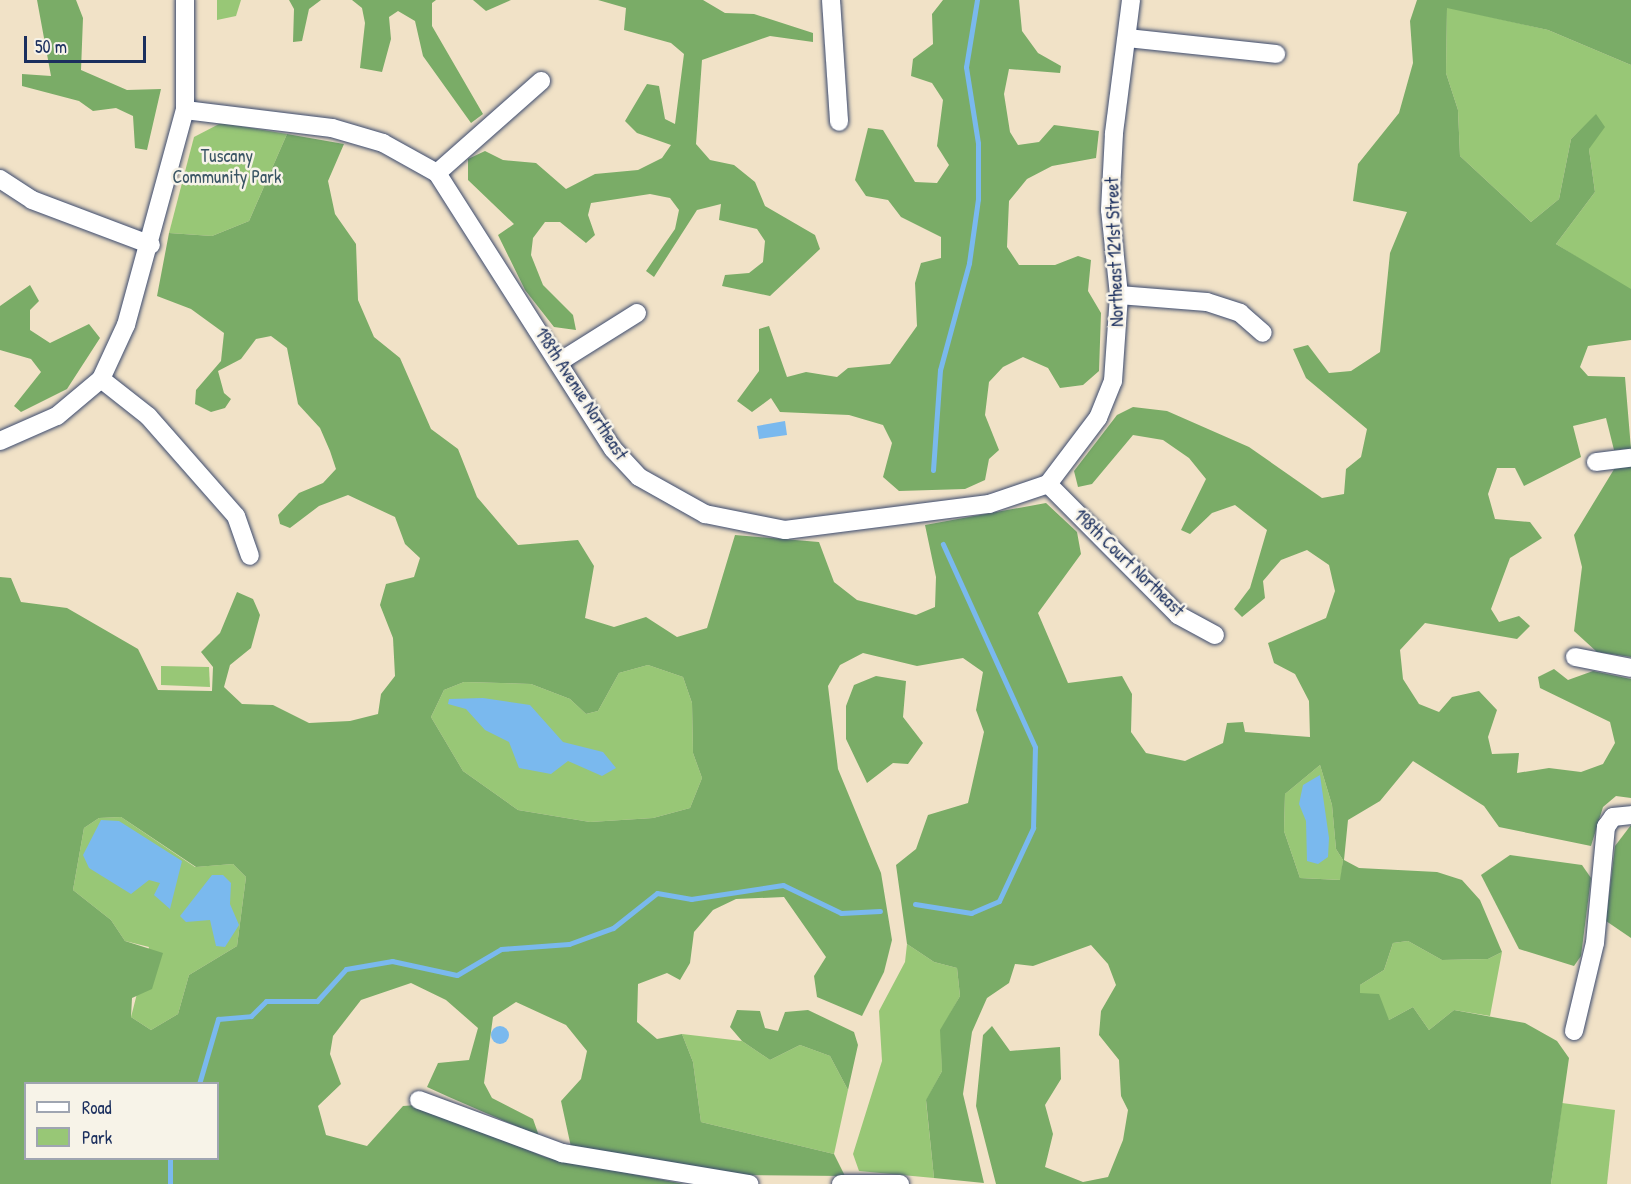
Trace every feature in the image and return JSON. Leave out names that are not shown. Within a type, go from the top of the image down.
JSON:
[{"type":"street","points":[[0,441],[57,416],[102,379],[126,325],[151,245],[185,111],[185,0]]},
{"type":"street","points":[[831,0],[839,122]]},
{"type":"street","name":"Northeast 121st Street","points":[[1048,484],[1098,418],[1113,381],[1119,295],[1110,210],[1131,0]]},
{"type":"street","points":[[1127,38],[1276,54]]},
{"type":"street","points":[[437,173],[541,81]]},
{"type":"street","name":"198th Avenue Northeast","points":[[185,111],[332,128],[383,143],[437,173],[560,362],[613,449],[639,477],[705,514],[746,525],[785,530],[883,520],[989,504],[1048,484]]},
{"type":"street","points":[[0,179],[32,200],[151,245]]},
{"type":"street","points":[[1119,295],[1207,302],[1240,313],[1263,333]]},
{"type":"street","points":[[560,362],[637,313]]},
{"type":"street","points":[[102,379],[148,416],[236,516],[250,556]]},
{"type":"street","points":[[1596,462],[1631,458]]},
{"type":"street","name":"198th Court Northeast","points":[[1048,484],[1178,615],[1215,635]]},
{"type":"street","points":[[1575,657],[1631,668]]},
{"type":"street","points":[[1574,1031],[1595,943],[1606,827],[1613,817],[1631,815]]},
{"type":"street","points":[[418,1100],[562,1153],[749,1184]]},
{"type":"street","points":[[842,1184],[900,1184]]},
{"type":"green space","points":[[37,0],[76,0],[83,18],[81,70],[127,90],[161,89],[147,150],[135,148],[133,116],[116,108],[93,111],[79,101],[22,86],[22,74],[51,76]]},
{"type":"green space","points":[[217,0],[241,0],[236,16],[217,20]]},
{"type":"green space","points":[[289,0],[321,0],[309,9],[302,41],[293,42],[294,9]]},
{"type":"green space","points":[[352,0],[436,0],[432,3],[432,26],[483,114],[471,123],[423,56],[415,21],[398,11],[389,17],[391,39],[382,72],[360,68],[365,23],[362,8]]},
{"type":"green space","points":[[473,0],[511,0],[486,11]]},
{"type":"green space","points":[[598,0],[703,0],[725,13],[754,14],[813,33],[813,42],[770,36],[702,60],[696,144],[710,160],[734,165],[755,182],[765,206],[815,235],[820,249],[770,296],[722,286],[725,275],[749,273],[763,262],[765,241],[757,229],[719,220],[721,204],[697,210],[654,277],[646,271],[675,229],[679,210],[670,198],[650,194],[591,203],[588,215],[595,235],[586,243],[560,222],[545,222],[533,238],[531,255],[543,285],[573,315],[576,330],[554,327],[525,290],[498,235],[514,224],[468,180],[468,159],[485,151],[503,160],[536,163],[566,189],[595,174],[638,170],[662,158],[671,145],[637,133],[625,121],[647,84],[659,86],[665,119],[675,124],[684,54],[671,43],[624,30],[626,8]]},
{"type":"green space","points":[[943,0],[1019,0],[1022,31],[1038,53],[1061,66],[1060,73],[1009,69],[1004,94],[1010,132],[1018,145],[1039,142],[1054,125],[1099,131],[1096,158],[1052,166],[1027,179],[1009,201],[1007,247],[1019,265],[1055,265],[1078,256],[1091,260],[1088,291],[1101,313],[1099,371],[1083,385],[1060,388],[1048,368],[1023,357],[1003,367],[989,382],[985,415],[999,450],[989,459],[985,480],[965,489],[899,491],[883,477],[892,443],[883,425],[849,415],[780,412],[771,398],[752,412],[737,401],[759,371],[759,329],[769,326],[787,377],[806,372],[837,377],[848,368],[890,364],[917,326],[915,283],[921,263],[941,258],[941,237],[901,217],[888,200],[866,196],[855,180],[868,128],[883,130],[915,182],[937,183],[949,165],[937,146],[943,100],[932,83],[911,76],[913,59],[933,44],[932,14]]},
{"type":"green space","points":[[1417,0],[1631,0],[1631,65],[1548,30],[1447,8],[1446,73],[1458,110],[1460,156],[1531,222],[1559,199],[1571,139],[1596,114],[1605,127],[1589,149],[1595,192],[1556,244],[1631,289],[1631,340],[1588,346],[1580,367],[1588,376],[1625,377],[1631,449],[1614,450],[1606,418],[1573,426],[1581,457],[1524,486],[1515,468],[1497,468],[1488,494],[1495,519],[1530,522],[1542,538],[1510,558],[1491,609],[1499,622],[1519,616],[1530,626],[1517,639],[1425,623],[1400,650],[1403,679],[1419,704],[1439,712],[1452,697],[1479,691],[1497,710],[1488,737],[1492,754],[1519,753],[1517,773],[1549,768],[1581,772],[1603,764],[1615,743],[1610,722],[1540,688],[1538,677],[1554,669],[1568,680],[1593,671],[1631,679],[1631,798],[1616,796],[1603,807],[1591,846],[1499,827],[1484,806],[1413,761],[1380,801],[1348,820],[1344,860],[1359,868],[1437,872],[1462,880],[1480,900],[1502,952],[1488,959],[1442,960],[1408,941],[1393,943],[1384,970],[1360,985],[1360,993],[1379,994],[1389,1020],[1413,1007],[1429,1030],[1454,1010],[1525,1023],[1557,1041],[1569,1058],[1551,1184],[996,1184],[976,1106],[983,1035],[992,1026],[1010,1051],[1060,1047],[1061,1079],[1045,1105],[1053,1134],[1045,1167],[1083,1182],[1108,1177],[1123,1140],[1128,1110],[1121,1096],[1119,1060],[1099,1035],[1101,1011],[1116,985],[1108,964],[1091,945],[1033,966],[1015,964],[1009,983],[987,998],[972,1032],[963,1094],[984,1183],[934,1178],[926,1100],[942,1071],[940,1030],[960,996],[957,968],[934,962],[907,944],[896,865],[916,849],[928,815],[968,803],[984,732],[976,710],[983,672],[963,658],[917,666],[863,653],[840,665],[828,686],[838,769],[881,873],[892,940],[884,972],[862,1016],[817,997],[814,976],[826,957],[784,897],[736,899],[713,910],[694,932],[690,963],[680,980],[667,973],[638,984],[637,1022],[657,1039],[682,1034],[693,1062],[701,1122],[834,1154],[845,1176],[739,1175],[571,1147],[561,1101],[581,1079],[587,1051],[566,1025],[516,1002],[493,1017],[484,1083],[492,1098],[533,1119],[539,1136],[449,1097],[427,1087],[438,1063],[469,1060],[478,1028],[446,1000],[411,983],[361,1000],[333,1036],[330,1054],[341,1084],[318,1106],[326,1135],[367,1146],[403,1106],[417,1105],[545,1157],[684,1184],[0,1184],[0,577],[11,578],[21,602],[67,608],[138,649],[158,690],[212,691],[213,667],[201,652],[220,633],[237,592],[253,599],[260,615],[251,648],[230,665],[224,687],[242,704],[273,705],[309,723],[350,721],[378,714],[381,694],[395,676],[393,638],[380,605],[386,584],[414,577],[420,558],[405,544],[395,517],[348,495],[319,506],[290,528],[280,524],[278,515],[299,493],[323,483],[336,469],[320,428],[298,404],[287,348],[271,336],[256,339],[241,359],[218,371],[224,393],[231,399],[225,408],[211,412],[195,404],[196,390],[221,361],[224,333],[191,309],[157,296],[169,233],[212,236],[249,221],[287,134],[344,144],[328,181],[335,214],[356,244],[358,300],[374,337],[400,358],[431,429],[458,449],[477,497],[518,545],[578,540],[594,566],[585,618],[614,627],[646,617],[677,637],[707,628],[735,535],[819,542],[834,582],[857,600],[916,615],[935,607],[936,577],[925,525],[1046,503],[1077,532],[1081,554],[1038,613],[1068,683],[1122,676],[1132,694],[1131,732],[1146,753],[1185,761],[1223,743],[1227,723],[1243,722],[1245,732],[1310,737],[1309,701],[1295,674],[1274,663],[1268,643],[1326,618],[1335,591],[1329,565],[1307,550],[1281,560],[1263,581],[1265,598],[1242,617],[1234,609],[1250,588],[1267,530],[1235,505],[1212,513],[1190,534],[1181,530],[1206,479],[1189,458],[1163,440],[1133,435],[1092,484],[1078,487],[1074,471],[1117,415],[1133,407],[1167,411],[1249,447],[1322,498],[1344,494],[1346,469],[1361,457],[1367,429],[1306,378],[1293,349],[1308,345],[1329,373],[1351,371],[1380,352],[1390,253],[1407,212],[1353,201],[1358,164],[1399,113],[1413,63],[1410,21]],"holes":[[[648,665],[683,677],[692,703],[693,753],[702,778],[690,808],[653,818],[590,822],[518,810],[463,771],[431,717],[444,690],[464,682],[531,684],[570,699],[586,714],[598,711],[619,673]],[[1320,765],[1332,805],[1336,849],[1343,860],[1340,880],[1300,878],[1284,831],[1285,794]],[[121,817],[196,867],[233,864],[246,877],[237,946],[189,975],[178,1014],[151,1030],[131,1017],[132,998],[152,989],[163,953],[125,941],[111,920],[73,890],[84,828],[99,818]]]},
{"type":"green space","points":[[1447,7],[1548,30],[1631,65],[1631,291],[1556,244],[1595,192],[1589,149],[1596,115],[1571,139],[1559,199],[1531,222],[1460,156],[1458,110],[1446,73]]},
{"type":"green space","name":"Tuscany Community Park","points":[[221,123],[287,134],[249,221],[212,236],[169,233],[194,137]]},
{"type":"green space","points":[[30,285],[39,301],[30,310],[30,330],[50,343],[89,324],[100,338],[67,389],[21,412],[14,406],[41,372],[31,359],[0,350],[0,306]]},
{"type":"green space","points":[[1616,466],[1631,466],[1631,657],[1597,652],[1574,631],[1582,567],[1574,535]]},
{"type":"green space","points":[[648,665],[683,677],[692,703],[693,753],[702,778],[690,808],[653,818],[590,822],[518,810],[463,771],[431,717],[444,690],[464,682],[531,684],[570,699],[586,714],[598,711],[619,673]]},
{"type":"green space","points":[[161,666],[209,667],[210,687],[161,685]]},
{"type":"green space","points":[[876,676],[906,681],[903,717],[923,743],[908,764],[893,763],[867,783],[846,739],[846,706],[854,685]]},
{"type":"green space","points":[[1320,765],[1332,805],[1336,849],[1343,860],[1341,880],[1300,878],[1284,831],[1285,794]]},
{"type":"green space","points":[[121,817],[195,867],[233,864],[246,877],[237,946],[189,975],[178,1014],[151,1030],[131,1017],[149,947],[125,941],[111,920],[73,890],[84,828],[99,818]]},
{"type":"green space","points":[[1631,825],[1631,938],[1606,921],[1615,846]]},
{"type":"green space","points":[[1510,855],[1582,865],[1591,878],[1581,956],[1574,966],[1519,949],[1481,875]]},
{"type":"green space","points":[[1408,941],[1442,960],[1488,959],[1502,952],[1490,1016],[1454,1010],[1429,1030],[1413,1007],[1389,1020],[1360,993],[1360,985],[1384,970],[1393,943]]},
{"type":"green space","points":[[907,944],[934,962],[957,968],[960,996],[941,1030],[942,1071],[926,1101],[934,1178],[859,1171],[853,1154],[882,1061],[879,1011],[905,962]]},
{"type":"green space","points":[[737,1010],[760,1011],[765,1028],[778,1031],[785,1012],[808,1010],[854,1032],[858,1045],[848,1090],[830,1056],[800,1045],[770,1060],[742,1041],[730,1027]]},
{"type":"green space","points":[[682,1034],[742,1041],[770,1060],[800,1045],[830,1056],[848,1090],[834,1154],[701,1122],[693,1062]]},
{"type":"green space","points":[[1562,1103],[1615,1110],[1607,1184],[1551,1184]]},
{"type":"water","points":[[785,421],[787,435],[759,439],[757,426]]},
{"type":"water","points":[[483,698],[530,705],[563,742],[603,752],[616,768],[602,776],[568,761],[551,774],[519,768],[509,742],[485,730],[466,709],[448,704],[449,699]]},
{"type":"water","points":[[1320,775],[1329,838],[1328,857],[1318,864],[1307,861],[1306,821],[1299,804],[1303,785]]},
{"type":"water","points":[[101,820],[119,821],[182,861],[170,909],[154,895],[160,883],[149,880],[131,894],[89,868],[83,855]]},
{"type":"water","points":[[212,875],[223,875],[231,883],[230,904],[239,925],[225,947],[216,946],[210,920],[186,922],[180,916]]},
{"type":"water","points":[[500,1026],[506,1029],[509,1035],[506,1041],[500,1044],[494,1041],[491,1035],[494,1029]]},
{"type":"waterway","points":[[933,470],[940,370],[969,263],[978,199],[978,143],[966,67],[977,0]]},
{"type":"waterway","points":[[915,904],[971,913],[999,901],[1033,828],[1035,747],[943,544]]},
{"type":"waterway","points":[[200,1082],[218,1019],[251,1016],[266,1001],[317,1001],[346,969],[392,961],[457,975],[501,949],[569,944],[613,928],[657,893],[691,899],[783,885],[841,913],[880,911]]},
{"type":"waterway","points":[[170,1160],[170,1184]]}]
